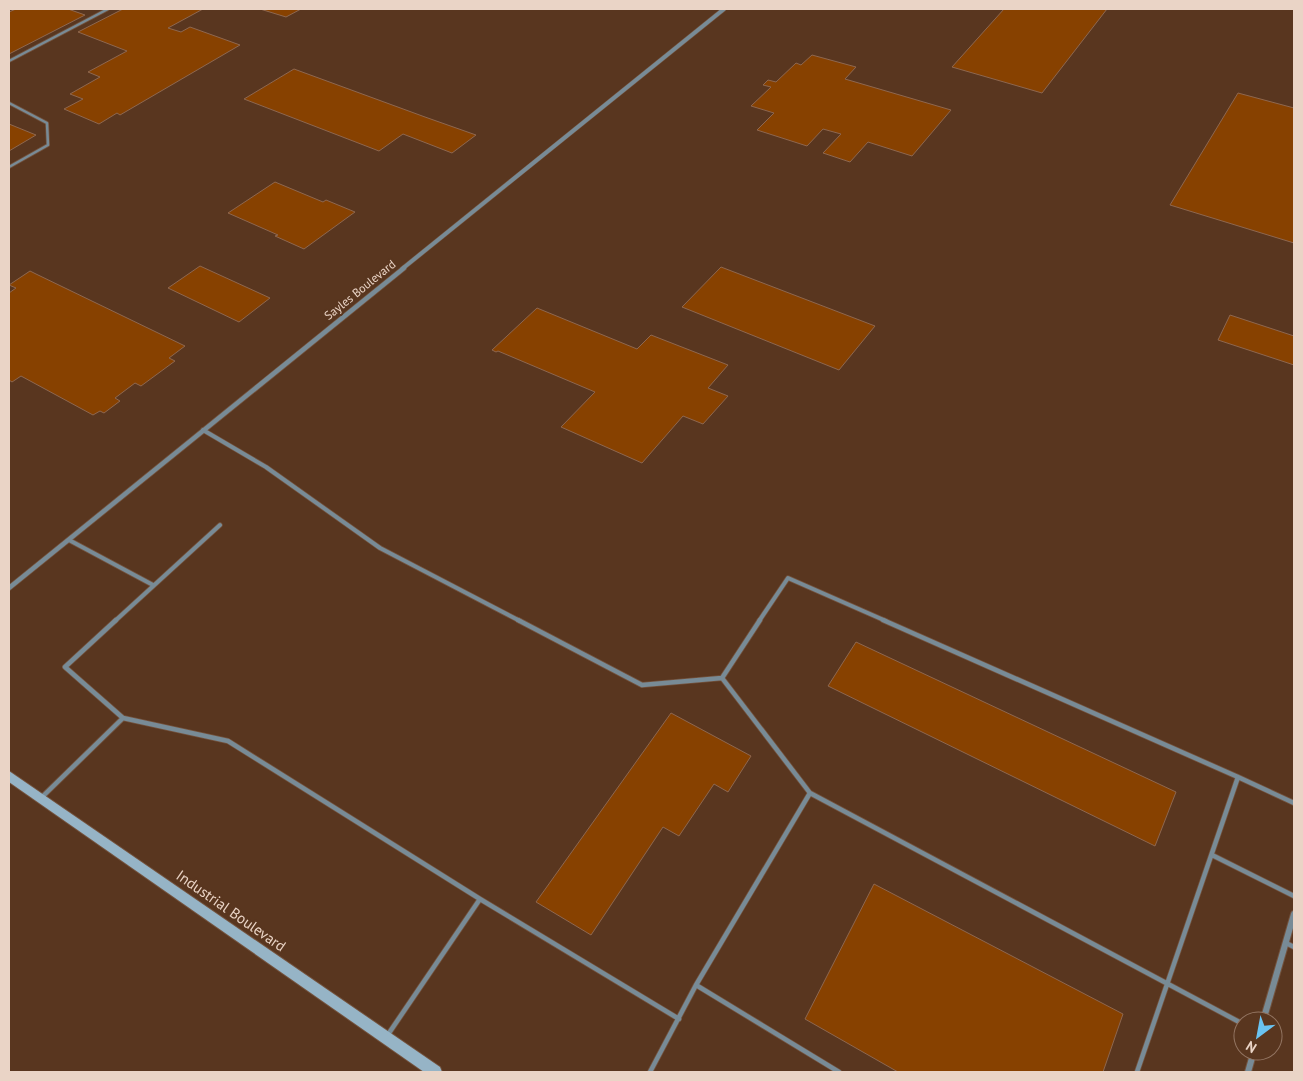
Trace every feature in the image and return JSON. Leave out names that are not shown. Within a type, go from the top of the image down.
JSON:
[{"type":"main road","name":"Industrial Boulevard","points":[[9,776],[434,1072]]},
{"type":"street","name":"Sayles Boulevard","points":[[9,588],[724,9]]},
{"type":"street","points":[[1266,1011],[1294,914]]},
{"type":"lane","points":[[9,61],[108,9]]},
{"type":"lane","points":[[9,103],[47,123],[48,145],[9,167]]},
{"type":"lane","points":[[203,430],[266,467],[380,548],[642,685],[722,678]]},
{"type":"lane","points":[[220,525],[65,667],[123,718],[228,740],[480,899],[679,1018]]},
{"type":"lane","points":[[68,540],[153,585]]},
{"type":"lane","points":[[722,678],[788,578],[1238,777],[1294,804]]},
{"type":"lane","points":[[722,678],[810,793],[1233,1019]]},
{"type":"lane","points":[[41,798],[123,718]]},
{"type":"lane","points":[[1137,1072],[1238,777]]},
{"type":"lane","points":[[650,1072],[696,985],[810,793]]},
{"type":"lane","points":[[1212,855],[1294,896]]},
{"type":"lane","points":[[385,1038],[480,899]]},
{"type":"lane","points":[[1286,943],[1294,947]]},
{"type":"lane","points":[[696,985],[839,1072]]},
{"type":"building","points":[[16,9],[68,9],[85,15],[9,54],[9,12]]},
{"type":"building","points":[[123,9],[203,9],[168,28],[181,32],[190,27],[240,45],[120,115],[117,113],[99,124],[64,109],[83,99],[70,94],[100,77],[88,72],[127,51],[78,32]]},
{"type":"building","points":[[260,9],[301,9],[286,17]]},
{"type":"building","points":[[1004,9],[1107,9],[1042,93],[952,67]]},
{"type":"building","points":[[812,55],[856,67],[845,79],[951,110],[912,156],[868,142],[850,162],[823,153],[841,134],[823,129],[807,146],[757,130],[774,113],[751,106],[771,87],[763,85],[768,80],[776,82],[796,63],[801,65]]},
{"type":"building","points":[[294,69],[476,135],[452,153],[403,134],[379,151],[244,99]]},
{"type":"building","points":[[1238,93],[1294,108],[1294,243],[1170,205]]},
{"type":"building","points":[[9,124],[36,135],[9,151]]},
{"type":"building","points":[[275,182],[323,202],[326,200],[355,212],[304,249],[275,236],[278,235],[228,213]]},
{"type":"building","points":[[200,266],[270,298],[239,322],[168,288]]},
{"type":"building","points":[[721,267],[875,326],[839,370],[682,307]]},
{"type":"building","points":[[30,271],[185,346],[169,358],[175,361],[141,386],[135,383],[115,398],[120,401],[104,413],[100,411],[93,415],[21,376],[12,382],[9,380],[9,293],[16,288],[9,285]]},
{"type":"building","points":[[537,308],[637,349],[651,335],[728,365],[708,388],[728,396],[703,424],[683,416],[642,463],[561,427],[595,392],[492,350]]},
{"type":"building","points":[[1230,315],[1294,336],[1294,365],[1218,340]]},
{"type":"building","points":[[856,642],[1176,792],[1155,846],[828,686]]},
{"type":"building","points":[[671,713],[751,756],[728,792],[714,784],[679,836],[663,827],[591,935],[536,902]]},
{"type":"building","points":[[874,884],[1123,1014],[1103,1072],[898,1072],[805,1019]]}]
